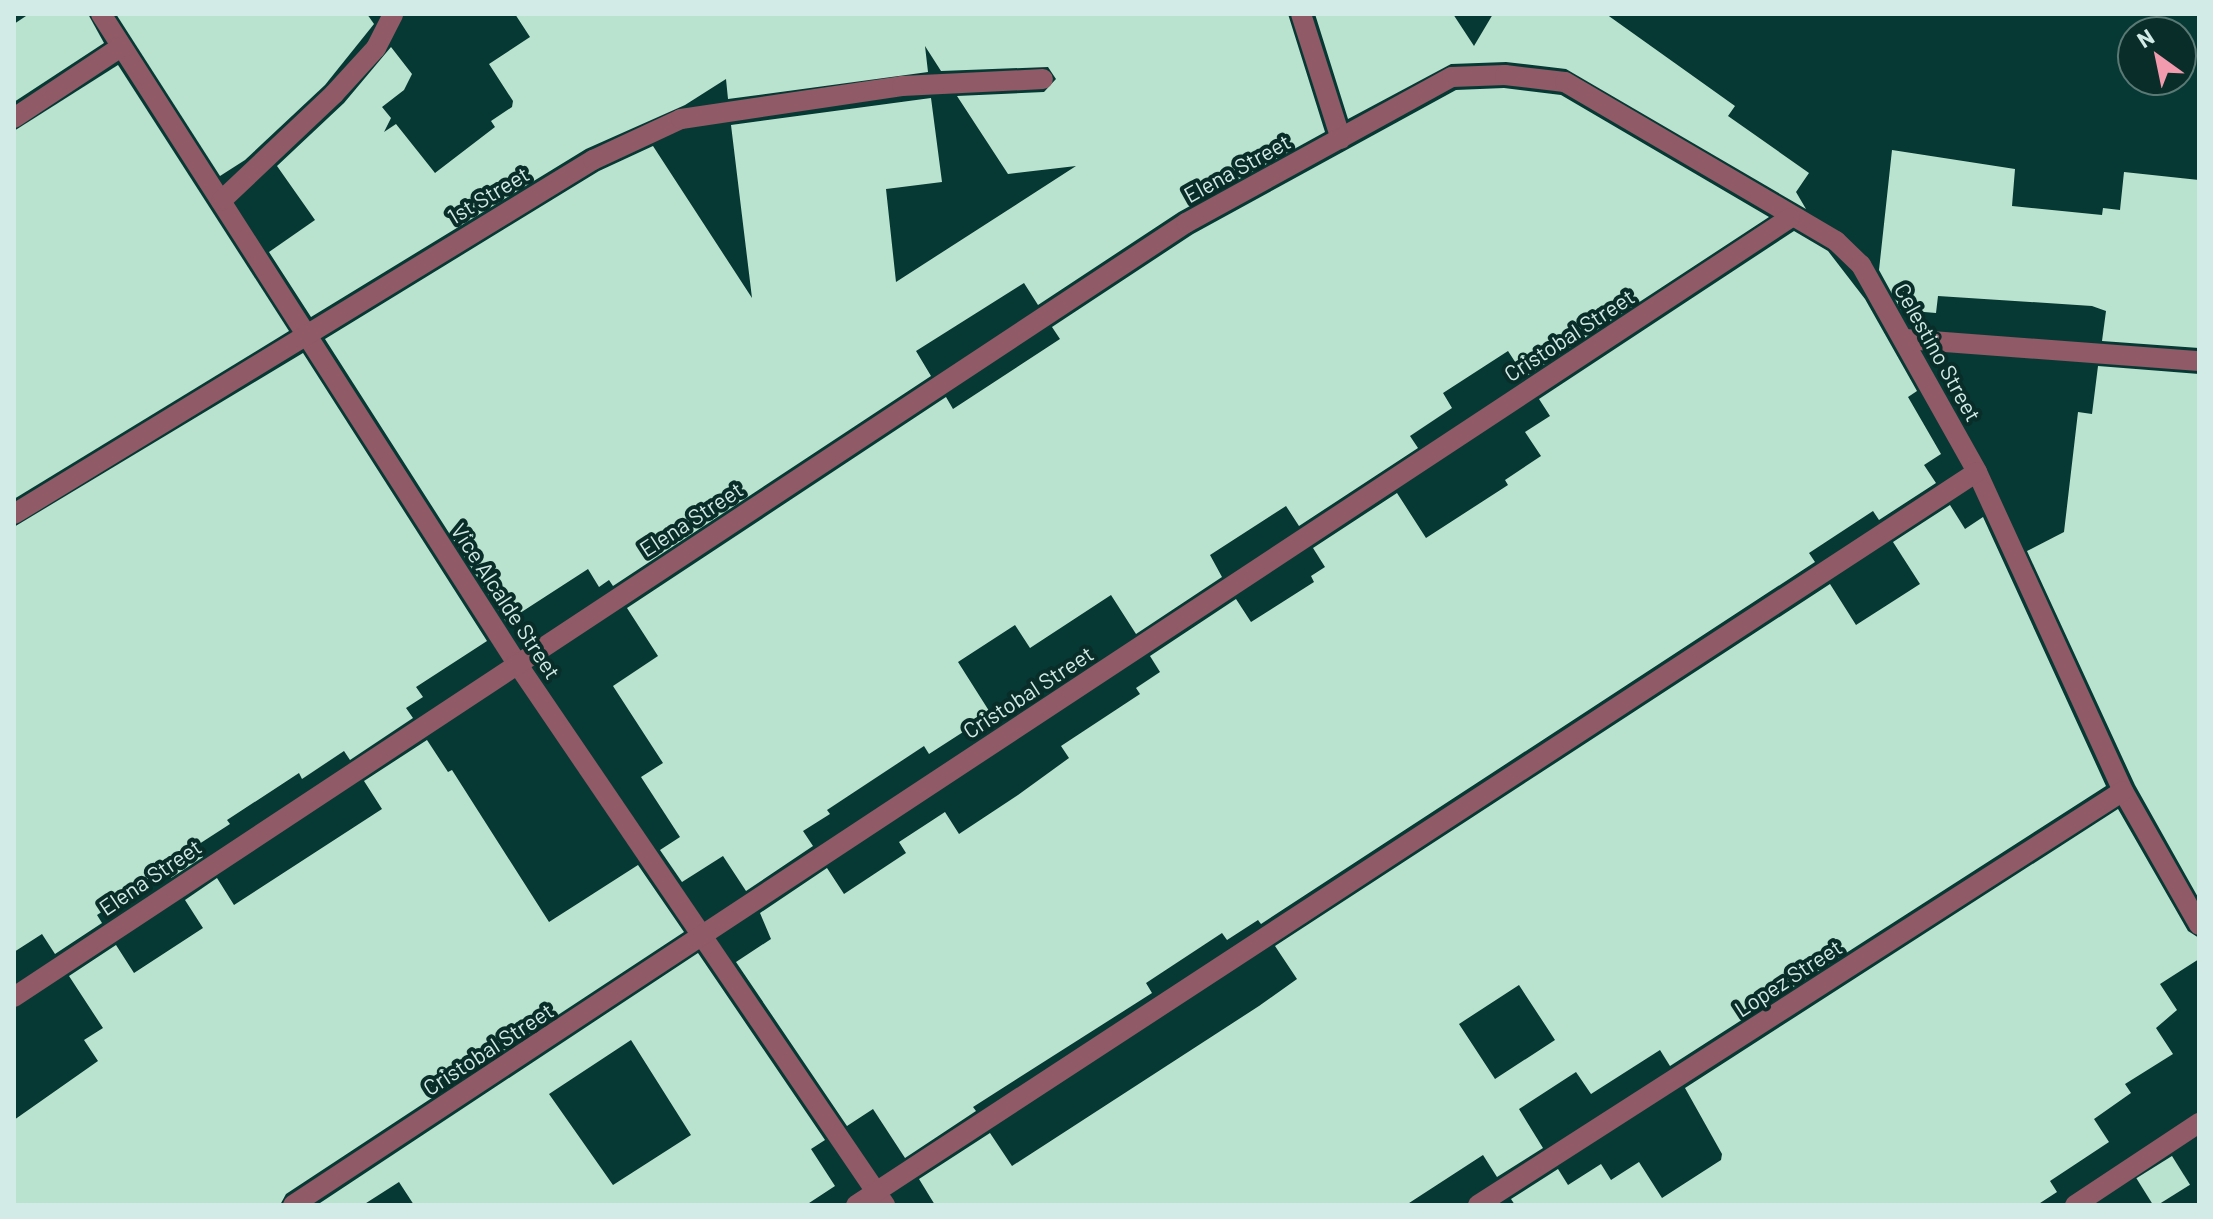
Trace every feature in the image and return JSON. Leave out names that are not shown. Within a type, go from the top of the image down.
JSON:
[{"type":"street","name":"Vice Alcalde Street","points":[[101,14],[516,662],[699,938],[880,1198]]},
{"type":"street","points":[[221,201],[334,94],[376,48],[393,14]]},
{"type":"street","points":[[1301,14],[1341,139]]},
{"type":"street","points":[[14,118],[121,47]]},
{"type":"street","name":"Celestino Street","points":[[1407,103],[1452,77],[1505,75],[1565,82],[1790,218],[1836,241],[1861,265],[1977,472],[2123,791],[2199,925]]},
{"type":"street","name":"1st Street","points":[[14,514],[306,331],[593,160],[681,119],[902,86],[1043,79]]},
{"type":"street","name":"Elena Street","points":[[14,997],[516,662],[1186,223],[1407,103]]},
{"type":"street","name":"Cristobal Street","points":[[293,1205],[1790,218]]},
{"type":"street","points":[[1905,339],[2199,361]]},
{"type":"street","points":[[856,1205],[880,1198],[1977,472]]},
{"type":"street","name":"Lopez Street","points":[[1478,1205],[2123,791]]},
{"type":"street","points":[[2075,1205],[2199,1123]]},
{"type":"building","points":[[29,14],[88,14],[104,43],[14,102],[14,24]]},
{"type":"building","points":[[116,14],[367,14],[374,24],[325,85],[245,160],[220,176]]},
{"type":"building","points":[[515,14],[1288,14],[1325,132],[1179,212],[1038,305],[1024,283],[916,351],[931,376],[613,586],[609,580],[599,587],[588,569],[506,622],[325,339],[599,171],[653,146],[752,298],[731,125],[931,98],[942,182],[886,189],[896,282],[1076,166],[1008,174],[957,96],[1044,92],[1056,79],[1048,67],[941,71],[925,46],[928,72],[728,99],[726,79],[685,105],[586,149],[311,317],[269,252],[315,220],[277,166],[344,103],[391,47],[412,74],[404,90],[382,107],[391,118],[384,132],[396,124],[435,173],[495,127],[491,121],[512,107],[513,101],[489,64],[530,37]]},
{"type":"building","points":[[1315,14],[1453,14],[1474,46],[1493,14],[1606,14],[1735,106],[1728,116],[1809,173],[1796,192],[1806,209],[1566,69],[1506,62],[1451,64],[1348,119]]},
{"type":"building","points":[[118,65],[289,331],[14,499],[14,131]]},
{"type":"building","points":[[1504,88],[1561,95],[1769,217],[1525,377],[1508,351],[1443,393],[1452,408],[1410,436],[1418,448],[1299,526],[1286,506],[1210,555],[1222,577],[1136,634],[1111,595],[1030,648],[1015,625],[958,662],[991,714],[929,754],[924,746],[827,810],[830,814],[803,831],[813,846],[746,891],[723,856],[682,882],[660,850],[680,837],[641,777],[663,763],[613,686],[658,656],[627,608],[946,397],[953,409],[1060,339],[1052,327],[1193,234],[1456,90]]},
{"type":"building","points":[[1892,150],[2015,169],[2012,206],[2102,215],[2103,208],[2120,210],[2124,172],[2199,180],[2199,348],[2102,341],[2106,311],[2092,306],[1938,296],[1936,313],[1901,310],[1879,270]]},
{"type":"building","points":[[1794,231],[1828,251],[1865,299],[1917,391],[1908,397],[1941,454],[1924,465],[1936,483],[1879,520],[1873,511],[1809,553],[1815,562],[1261,924],[1258,920],[1227,940],[1222,933],[1146,983],[1152,993],[973,1107],[976,1111],[905,1158],[873,1109],[847,1126],[736,962],[771,939],[760,913],[827,868],[844,894],[906,853],[899,842],[945,812],[959,834],[1069,758],[1061,746],[1140,694],[1136,688],[1160,672],[1150,656],[1236,599],[1251,622],[1314,582],[1311,576],[1325,567],[1313,548],[1397,493],[1426,538],[1508,485],[1505,480],[1541,456],[1525,432],[1550,416],[1539,399]]},
{"type":"building","points":[[303,353],[487,641],[416,687],[423,697],[406,708],[413,718],[350,760],[344,751],[302,779],[299,773],[227,820],[230,824],[196,846],[203,857],[171,878],[166,870],[97,915],[102,923],[55,954],[42,934],[14,952],[14,527]]},
{"type":"building","points":[[2098,366],[2199,374],[2199,899],[2135,785],[2027,551],[2064,532],[2078,412],[2092,414]]},
{"type":"building","points":[[1950,505],[1965,529],[1983,517],[2106,786],[1670,1066],[1660,1050],[1591,1094],[1576,1072],[1519,1109],[1543,1148],[1497,1177],[1483,1155],[1406,1205],[935,1205],[919,1179],[990,1133],[1012,1166],[1259,1006],[1297,979],[1275,946],[1830,584],[1856,625],[1920,584],[1893,542]],"holes":[[[1519,985],[1555,1040],[1495,1079],[1459,1024]]]},
{"type":"building","points":[[427,740],[448,772],[452,770],[549,922],[638,865],[684,932],[286,1194],[280,1205],[14,1205],[14,1120],[98,1061],[84,1040],[103,1028],[69,976],[116,945],[134,973],[203,928],[185,900],[217,878],[234,905],[382,809],[364,781]]},
{"type":"building","points":[[2118,809],[2188,931],[2199,938],[2199,959],[2160,984],[2177,1010],[2156,1028],[2173,1054],[2125,1084],[2131,1093],[2094,1119],[2109,1142],[2050,1181],[2057,1192],[2037,1205],[1515,1205],[1511,1199],[1558,1169],[1568,1185],[1601,1164],[1611,1180],[1639,1162],[1662,1198],[1721,1160],[1722,1154],[1685,1088]]},
{"type":"building","points":[[698,953],[825,1140],[811,1149],[835,1186],[806,1205],[414,1205],[399,1182],[363,1205],[317,1205]],"holes":[[[631,1040],[691,1135],[613,1185],[549,1094]]]},
{"type":"building","points":[[2172,1156],[2190,1185],[2153,1205],[2136,1178]]}]
